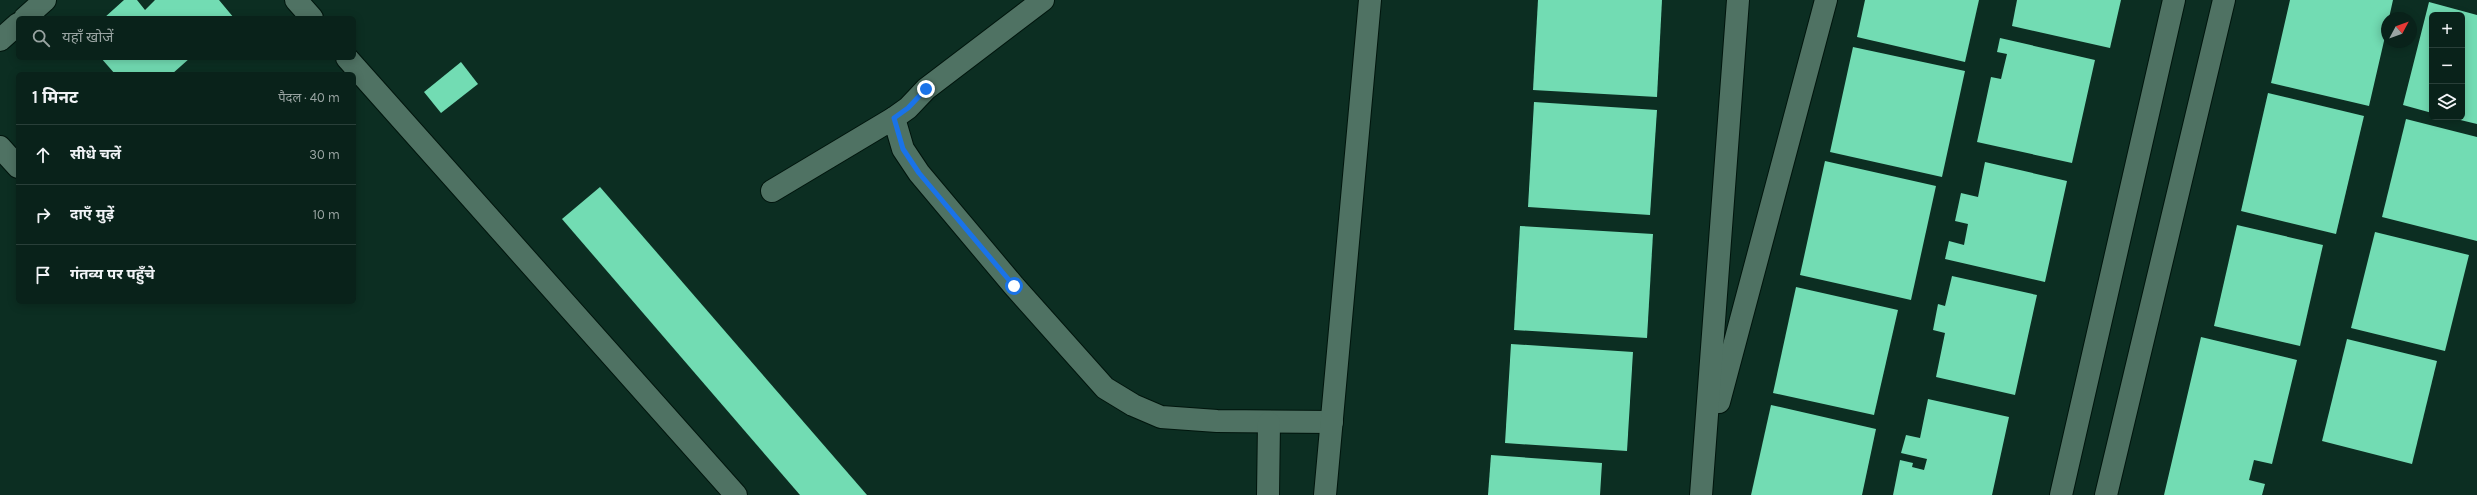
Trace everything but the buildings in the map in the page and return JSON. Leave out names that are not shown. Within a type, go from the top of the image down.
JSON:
[{"type":"street","points":[[27,16],[45,0]]},
{"type":"street","points":[[296,0],[310,16]]},
{"type":"street","points":[[772,191],[894,118],[908,108],[926,89],[1043,0]]},
{"type":"street","points":[[1325,495],[1370,0]]},
{"type":"street","points":[[1701,495],[1738,0]]},
{"type":"street","points":[[1705,454],[1826,0]]},
{"type":"street","points":[[2061,495],[2174,0]]},
{"type":"street","points":[[2106,495],[2224,0]]},
{"type":"street","points":[[0,40],[16,26]]},
{"type":"street","points":[[349,60],[736,495]]},
{"type":"street","points":[[894,118],[903,149],[919,173],[1014,286],[1105,388],[1132,405],[1161,416],[1269,423],[1332,422]]},
{"type":"street","points":[[0,147],[16,165]]},
{"type":"street","points":[[1268,495],[1269,423]]},
{"type":"route","points":[[926,89],[908,108],[894,118],[903,149],[919,173],[1014,286]]}]
